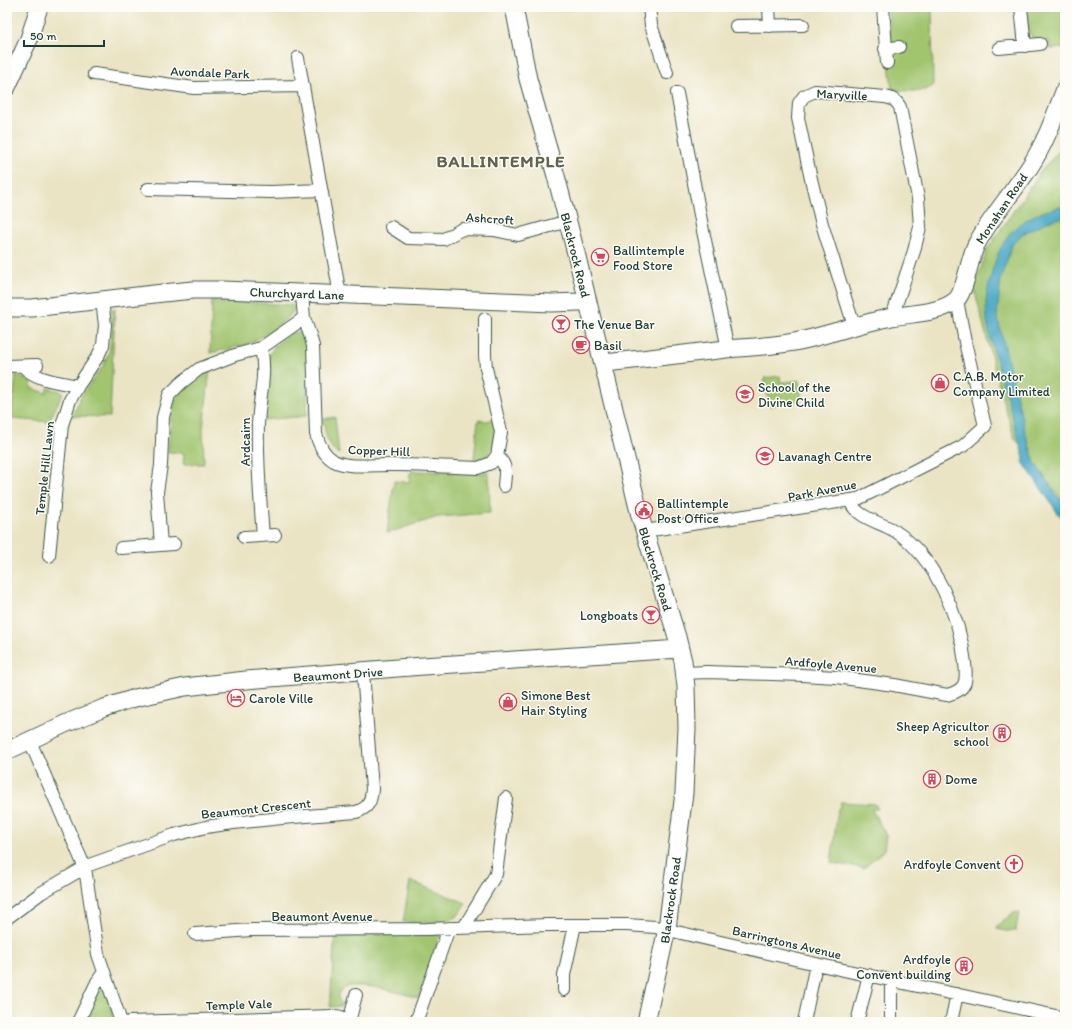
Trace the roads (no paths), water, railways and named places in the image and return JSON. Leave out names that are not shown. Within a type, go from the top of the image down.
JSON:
[{"type":"street","points":[[7,87],[29,39],[39,7]]},
{"type":"street","name":"Blackrock Road","points":[[514,7],[528,79],[568,221],[634,493],[680,649],[684,673],[686,700],[686,760],[682,811],[667,929],[646,1022]]},
{"type":"street","points":[[649,7],[655,53],[667,73]]},
{"type":"street","points":[[769,7],[770,26]]},
{"type":"street","points":[[883,7],[887,63]]},
{"type":"street","points":[[1021,7],[1025,46]]},
{"type":"street","points":[[736,26],[803,25]]},
{"type":"street","points":[[999,48],[1040,44]]},
{"type":"street","points":[[885,49],[899,47]]},
{"type":"street","points":[[298,58],[340,295]]},
{"type":"street","name":"Avondale Park","points":[[94,74],[194,88],[302,86]]},
{"type":"street","name":"Monahan Road","points":[[957,300],[962,293],[970,260],[976,244],[1034,160],[1065,89]]},
{"type":"street","name":"Maryville","points":[[854,326],[822,224],[798,118],[799,103],[804,96],[811,92],[826,91],[893,98],[900,107],[918,198],[920,227],[913,257],[892,317]]},
{"type":"street","points":[[677,93],[703,231],[728,349]]},
{"type":"street","points":[[148,188],[271,192],[321,190]]},
{"type":"street","name":"Ashcroft","points":[[391,227],[408,238],[444,239],[462,229],[494,230],[518,235],[568,221]]},
{"type":"street","name":"Churchyard Lane","points":[[7,308],[32,308],[193,290],[552,303],[579,302],[587,300]]},
{"type":"street","name":"Copper Hill","points":[[302,294],[304,318],[313,346],[316,434],[319,444],[326,455],[345,465],[478,468],[491,463],[497,456]]},
{"type":"street","name":"Temple Hill Lawn","points":[[49,556],[62,425],[70,400],[92,367],[103,345],[104,325],[102,300]]},
{"type":"street","points":[[603,363],[804,340],[892,317],[941,309],[957,300]]},
{"type":"street","name":"Park Avenue","points":[[645,532],[858,499],[963,446],[985,426],[965,342],[957,300]]},
{"type":"street","points":[[161,545],[157,492],[161,465],[163,418],[169,395],[188,376],[205,366],[235,355],[261,348],[304,318]]},
{"type":"street","points":[[485,319],[484,355],[501,432],[497,456],[505,466],[504,486]]},
{"type":"street","name":"Ardcairn","points":[[261,348],[264,361],[264,375],[259,410],[258,432],[263,536]]},
{"type":"street","points":[[7,366],[37,365]]},
{"type":"street","points":[[23,366],[28,371],[41,377],[78,386]]},
{"type":"street","name":"Ardfoyle Avenue","points":[[684,673],[707,672],[836,677],[894,685],[947,695],[957,692],[964,684],[966,679],[962,640],[954,614],[940,585],[916,550],[896,532],[858,512],[850,501]]},
{"type":"street","points":[[244,537],[275,535]]},
{"type":"street","points":[[121,548],[174,544]]},
{"type":"street","name":"Beaumont Drive","points":[[7,751],[104,708],[162,692],[214,684],[501,661],[680,649]]},
{"type":"street","name":"Beaumont Crescent","points":[[85,868],[167,838],[206,827],[269,819],[356,812],[366,808],[370,802],[372,789],[363,672]]},
{"type":"street","points":[[29,740],[85,868],[98,954],[121,1022]]},
{"type":"street","points":[[464,927],[496,874],[506,798]]},
{"type":"street","points":[[7,918],[41,893],[85,868]]},
{"type":"street","points":[[564,990],[564,975],[575,925]]},
{"type":"street","name":"Beaumont Avenue","points":[[195,934],[252,930],[575,925],[627,925],[667,929]]},
{"type":"street","points":[[416,1022],[449,928]]},
{"type":"street","name":"Barringtons Avenue","points":[[667,929],[682,934],[816,964],[1065,1018]]},
{"type":"street","points":[[804,1022],[816,964]]},
{"type":"street","points":[[78,1022],[96,982],[104,972]]},
{"type":"street","points":[[857,1022],[868,975]]},
{"type":"street","points":[[891,980],[891,1022]]},
{"type":"street","points":[[951,1022],[957,994]]},
{"type":"street","name":"Temple Vale","points":[[129,1022],[322,1016],[341,1017],[348,1022],[356,995]]},
{"type":"water","points":[[1065,206],[1065,217],[1048,221],[1022,234],[1012,245],[1001,278],[997,315],[1026,435],[1035,463],[1057,496],[1065,503],[1065,521],[1059,515],[1023,462],[1024,459],[991,339],[987,322],[986,305],[992,272],[1002,245],[1009,235],[1017,226],[1037,214]]},
{"type":"place","name":"Ballintemple Food Store","points":[[600,257]]},
{"type":"place","name":"The Venue Bar","points":[[561,324]]},
{"type":"place","name":"Basil","points":[[581,345]]},
{"type":"place","name":"C.A.B. Motor Company Limited","points":[[940,383]]},
{"type":"place","name":"School of the Divine Child","points":[[745,394]]},
{"type":"place","name":"Lavanagh Centre","points":[[765,456]]},
{"type":"place","name":"Ballintemple Post Office","points":[[644,510]]},
{"type":"place","name":"Longboats","points":[[651,615]]},
{"type":"place","name":"Carole Ville","points":[[236,698]]},
{"type":"place","name":"Simone Best Hair Styling","points":[[508,702]]},
{"type":"place","name":"Sheep Agricultor school","points":[[1002,733]]},
{"type":"place","name":"Dome","points":[[932,779]]},
{"type":"place","name":"Ardfoyle Convent","points":[[1014,864]]},
{"type":"place","name":"Ardfoyle Convent building","points":[[964,966]]},
{"type":"district","name":"BALLINTEMPLE","points":[[501,161]]}]
